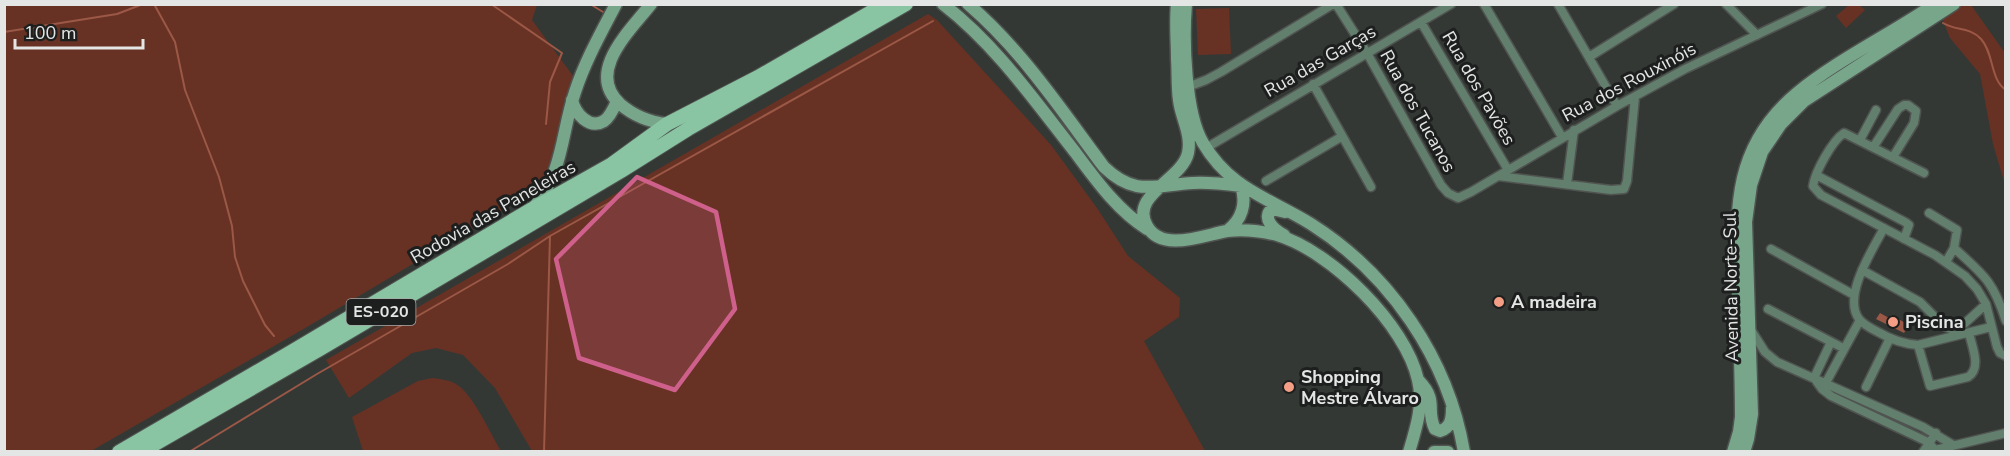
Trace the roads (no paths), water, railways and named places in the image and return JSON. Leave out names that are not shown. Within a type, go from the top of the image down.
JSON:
[{"type":"main road","points":[[532,208],[547,189],[557,168],[572,100],[586,62],[616,4]]},
{"type":"main road","points":[[651,4],[623,40],[609,63],[606,82],[617,101],[640,117],[667,124]]},
{"type":"main road","name":"Rodovia das Paneleiras","points":[[119,452],[532,208],[612,164],[667,124],[758,77],[885,4]]},
{"type":"main road","name":"Rodovia das Paneleiras","points":[[141,452],[320,349],[688,129],[906,4]]},
{"type":"main road","points":[[968,4],[1020,57],[1109,172],[1134,186],[1147,189],[1196,183],[1241,186]]},
{"type":"main road","points":[[1177,4],[1183,89],[1198,134],[1206,148],[1219,166],[1241,186],[1311,224],[1357,260],[1399,304],[1432,358],[1452,403],[1464,452]]},
{"type":"main road","points":[[1154,233],[1146,225],[1143,209],[1147,199],[1182,166],[1188,151],[1188,135],[1181,111],[1186,4]]},
{"type":"main road","name":"Avenida Norte-Sul","points":[[1733,452],[1741,417],[1736,218],[1741,183],[1748,159],[1771,119],[1797,93],[1935,4]]},
{"type":"main road","name":"Avenida Norte-Sul","points":[[1744,452],[1750,434],[1752,414],[1747,211],[1755,173],[1768,142],[1781,124],[1804,101],[1954,4]]},
{"type":"main road","points":[[945,6],[976,33],[1005,64],[1106,192],[1138,224],[1164,239],[1197,238],[1227,231],[1245,231],[1266,233],[1297,243]]},
{"type":"main road","points":[[572,100],[575,110],[581,117],[595,123],[607,118],[617,101]]},
{"type":"main road","points":[[1227,231],[1237,222],[1242,211],[1244,198],[1241,186]]},
{"type":"main road","points":[[1311,224],[1278,209],[1269,211],[1267,217],[1278,232],[1339,270],[1373,304],[1407,353],[1418,380],[1431,398],[1432,422],[1437,430],[1445,429],[1449,424],[1452,403]]},
{"type":"main road","points":[[1409,452],[1418,418],[1418,380]]},
{"type":"main road","points":[[1434,452],[1448,452]]},
{"type":"street","name":"Rua das Garças","points":[[1206,148],[1451,4]]},
{"type":"street","points":[[1484,4],[1562,137]]},
{"type":"street","points":[[1589,57],[1674,4]]},
{"type":"street","points":[[1726,4],[1756,35]]},
{"type":"street","points":[[1183,89],[1221,72],[1329,5]]},
{"type":"street","name":"Rua dos Tucanos","points":[[1329,5],[1367,53],[1441,185],[1448,193],[1458,198]]},
{"type":"street","points":[[1560,5],[1617,106]]},
{"type":"street","name":"Rua dos Rouxinóis","points":[[1458,198],[1574,130],[1685,69],[1818,5]]},
{"type":"street","name":"Rua dos Pavões","points":[[1421,22],[1508,170]]},
{"type":"street","points":[[1313,84],[1371,187]]},
{"type":"street","points":[[1498,176],[1624,189],[1627,181],[1635,97]]},
{"type":"street","points":[[1874,146],[1898,109],[1904,105],[1911,106],[1916,111],[1916,120],[1893,157]]},
{"type":"street","points":[[1860,140],[1876,110]]},
{"type":"street","points":[[1567,184],[1574,130]]},
{"type":"street","points":[[1924,173],[1847,133],[1842,134],[1816,175],[1813,186],[1818,193],[1946,262],[1971,282],[1986,304],[1999,351],[2006,356]]},
{"type":"street","points":[[1266,181],[1341,137]]},
{"type":"street","points":[[1816,175],[1905,222],[1908,225],[1904,239]]},
{"type":"street","points":[[1929,213],[1957,230],[1954,248],[1946,262]]},
{"type":"street","points":[[1884,228],[1862,270],[1854,295],[1855,310],[1860,320],[1890,338],[1917,345],[1991,327]]},
{"type":"street","points":[[1954,248],[1986,277],[1999,300],[2006,321]]},
{"type":"street","points":[[1771,249],[1854,295]]},
{"type":"street","points":[[1862,270],[1920,302],[1944,326],[1951,329],[1964,324],[1986,304]]},
{"type":"street","points":[[1768,309],[1843,348]]},
{"type":"street","points":[[1823,386],[1860,320]]},
{"type":"street","points":[[1749,326],[1760,345],[1771,357],[1814,378],[1844,403],[1928,442],[1936,451]]},
{"type":"street","points":[[1917,345],[1930,386],[1973,374],[1976,362],[1970,333]]},
{"type":"street","points":[[1866,387],[1890,338]]},
{"type":"street","points":[[1814,378],[1831,342]]},
{"type":"street","points":[[1823,386],[1936,433],[1957,447]]},
{"type":"street","points":[[1923,452],[1936,433]]},
{"type":"street","points":[[1930,452],[2006,433]]},
{"type":"waterway","points":[[4,32],[117,14],[143,4]]},
{"type":"waterway","points":[[154,4],[175,42],[185,90],[219,177],[232,226],[235,257],[243,281],[265,325],[274,336]]},
{"type":"waterway","points":[[491,4],[562,53],[550,82],[546,124]]},
{"type":"waterway","points":[[590,4],[603,12]]},
{"type":"waterway","points":[[189,452],[317,374],[508,264],[550,236],[933,21]]},
{"type":"waterway","points":[[1943,23],[1968,31],[1981,39],[1988,51],[1997,80],[2006,90]]},
{"type":"waterway","points":[[544,452],[550,236]]},
{"type":"place","name":"A madeira","points":[[1499,302]]},
{"type":"place","name":"Piscina","points":[[1893,322]]},
{"type":"place","name":"Shopping Mestre Álvaro","points":[[1289,387]]}]
